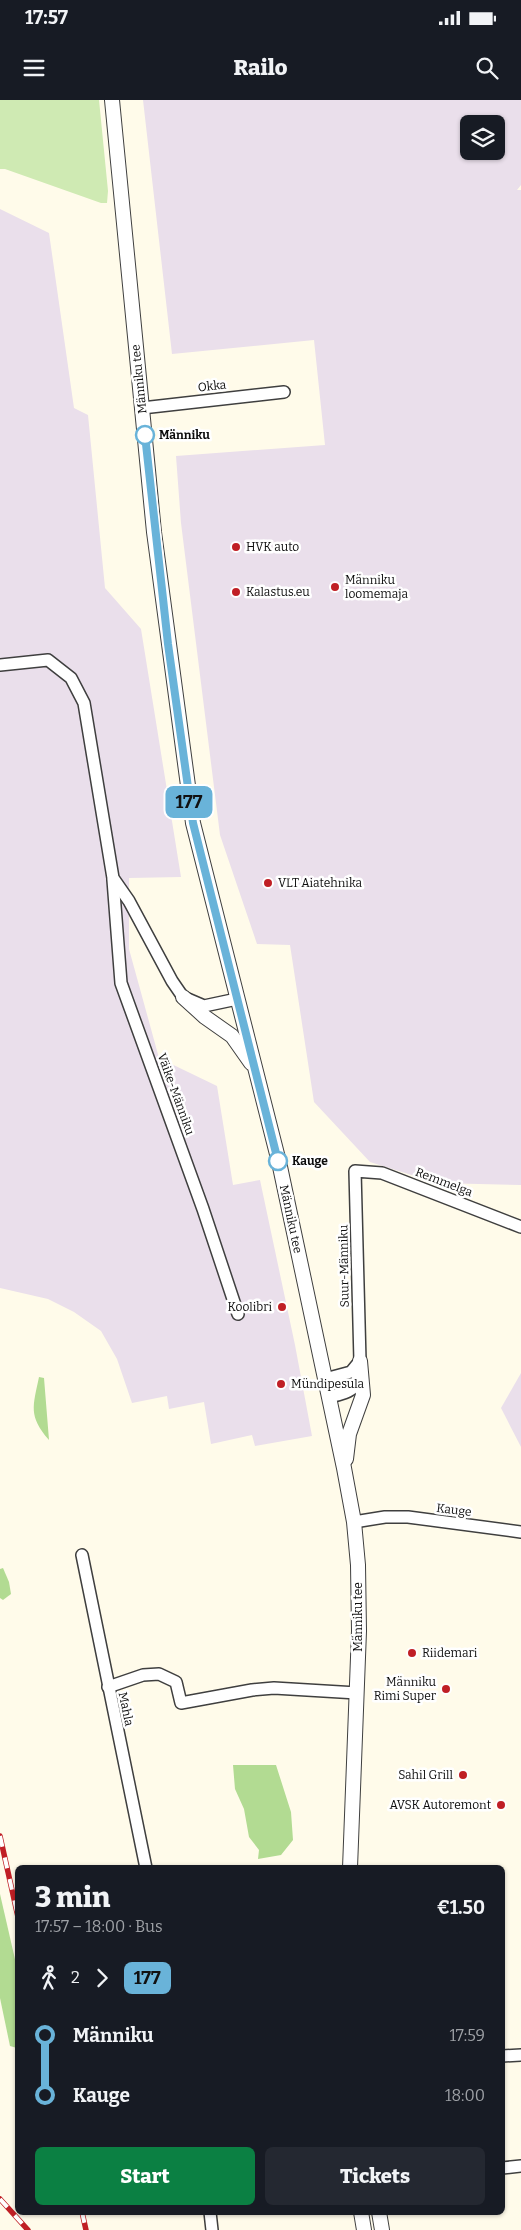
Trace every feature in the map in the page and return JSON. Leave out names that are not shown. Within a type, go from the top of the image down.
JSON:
[{"type":"street","name":"Männiku tee","points":[[112,100],[154,532],[186,782],[201,857],[278,1162],[354,1522],[360,1599],[350,1865]]},
{"type":"street","name":"Okka","points":[[142,408],[284,392]]},
{"type":"street","name":"Väike-Männiku","points":[[0,666],[48,660],[71,678],[84,703],[113,878],[121,983],[190,1172],[238,1314]]},
{"type":"street","name":"Väike-Männiku","points":[[113,878],[182,997]]},
{"type":"street","points":[[182,997],[204,1006],[237,999]]},
{"type":"street","points":[[182,997],[232,1036],[254,1067]]},
{"type":"street","name":"Remmelga","points":[[355,1171],[382,1173],[521,1227]]},
{"type":"street","name":"Suur-Männiku","points":[[329,1397],[347,1393],[355,1388],[358,1381],[360,1361],[355,1171]]},
{"type":"street","points":[[325,1379],[351,1372],[360,1361]]},
{"type":"street","points":[[344,1468],[349,1434],[363,1395],[360,1361]]},
{"type":"street","name":"Kauge","points":[[354,1522],[385,1517],[408,1518],[521,1532]]},
{"type":"street","name":"Mahla","points":[[82,1555],[145,1865]]},
{"type":"street","points":[[108,1688],[143,1675],[159,1674],[176,1682],[181,1703],[252,1690],[274,1688],[357,1693]]},
{"type":"street","points":[[505,2056],[521,2055]]},
{"type":"street","points":[[505,2168],[521,2166]]},
{"type":"street","points":[[210,2215],[212,2230]]},
{"type":"street","points":[[362,2215],[364,2230]]},
{"type":"street","points":[[380,2215],[382,2230]]},
{"type":"shaded area","points":[[143,100],[521,100],[521,185],[517,190],[521,190],[521,1185],[437,1183],[370,1162],[314,1102],[290,945],[257,944],[220,835],[181,523],[176,456],[325,445],[314,340],[172,354]]},
{"type":"shaded area","points":[[0,209],[49,233],[74,408],[88,415],[105,588],[141,629],[181,877],[129,878],[129,949],[159,1058],[217,1086],[233,1185],[260,1180],[312,1436],[255,1446],[252,1435],[211,1444],[204,1402],[169,1409],[167,1396],[132,1403],[117,1359],[101,1331],[74,1312],[48,1299],[0,1288]]},
{"type":"shaded area","points":[[521,1373],[521,1447],[501,1408]]},
{"type":"green space","points":[[0,100],[99,100],[108,191],[107,203],[101,203],[5,169],[0,169]]},
{"type":"green space","points":[[39,1377],[44,1378],[49,1440],[42,1432],[35,1417],[34,1403]]},
{"type":"green space","points":[[3,1568],[9,1582],[11,1594],[3,1600],[0,1598],[0,1569]]},
{"type":"green space","points":[[233,1765],[276,1765],[291,1812],[293,1840],[281,1855],[258,1859],[259,1850],[249,1837],[244,1809],[235,1789]]},
{"type":"green space","points":[[0,1894],[15,1959],[15,2047],[10,2046],[0,1998]]},
{"type":"railway","points":[[0,1836],[15,1904]]},
{"type":"railway","points":[[0,2199],[28,2230]]},
{"type":"railway","points":[[83,2215],[86,2230]]},
{"type":"bus line","name":"177","points":[[145,435],[154,532],[193,823],[278,1161]]},
{"type":"place","name":"Männiku","points":[[145,435]]},
{"type":"place","name":"HVK auto","points":[[236,547]]},
{"type":"place","name":"Männiku loomemaja","points":[[335,587]]},
{"type":"place","name":"Kalastus.eu","points":[[236,592]]},
{"type":"place","name":"VLT Aiatehnika","points":[[268,883]]},
{"type":"place","name":"Kauge","points":[[278,1161]]},
{"type":"place","name":"Koolibri","points":[[282,1307]]},
{"type":"place","name":"Mündipesula","points":[[281,1384]]},
{"type":"place","name":"Riidemari","points":[[412,1653]]},
{"type":"place","name":"Männiku Rimi Super","points":[[446,1689]]},
{"type":"place","name":"Sahil Grill","points":[[463,1775]]},
{"type":"place","name":"AVSK Autoremont","points":[[501,1805]]}]
